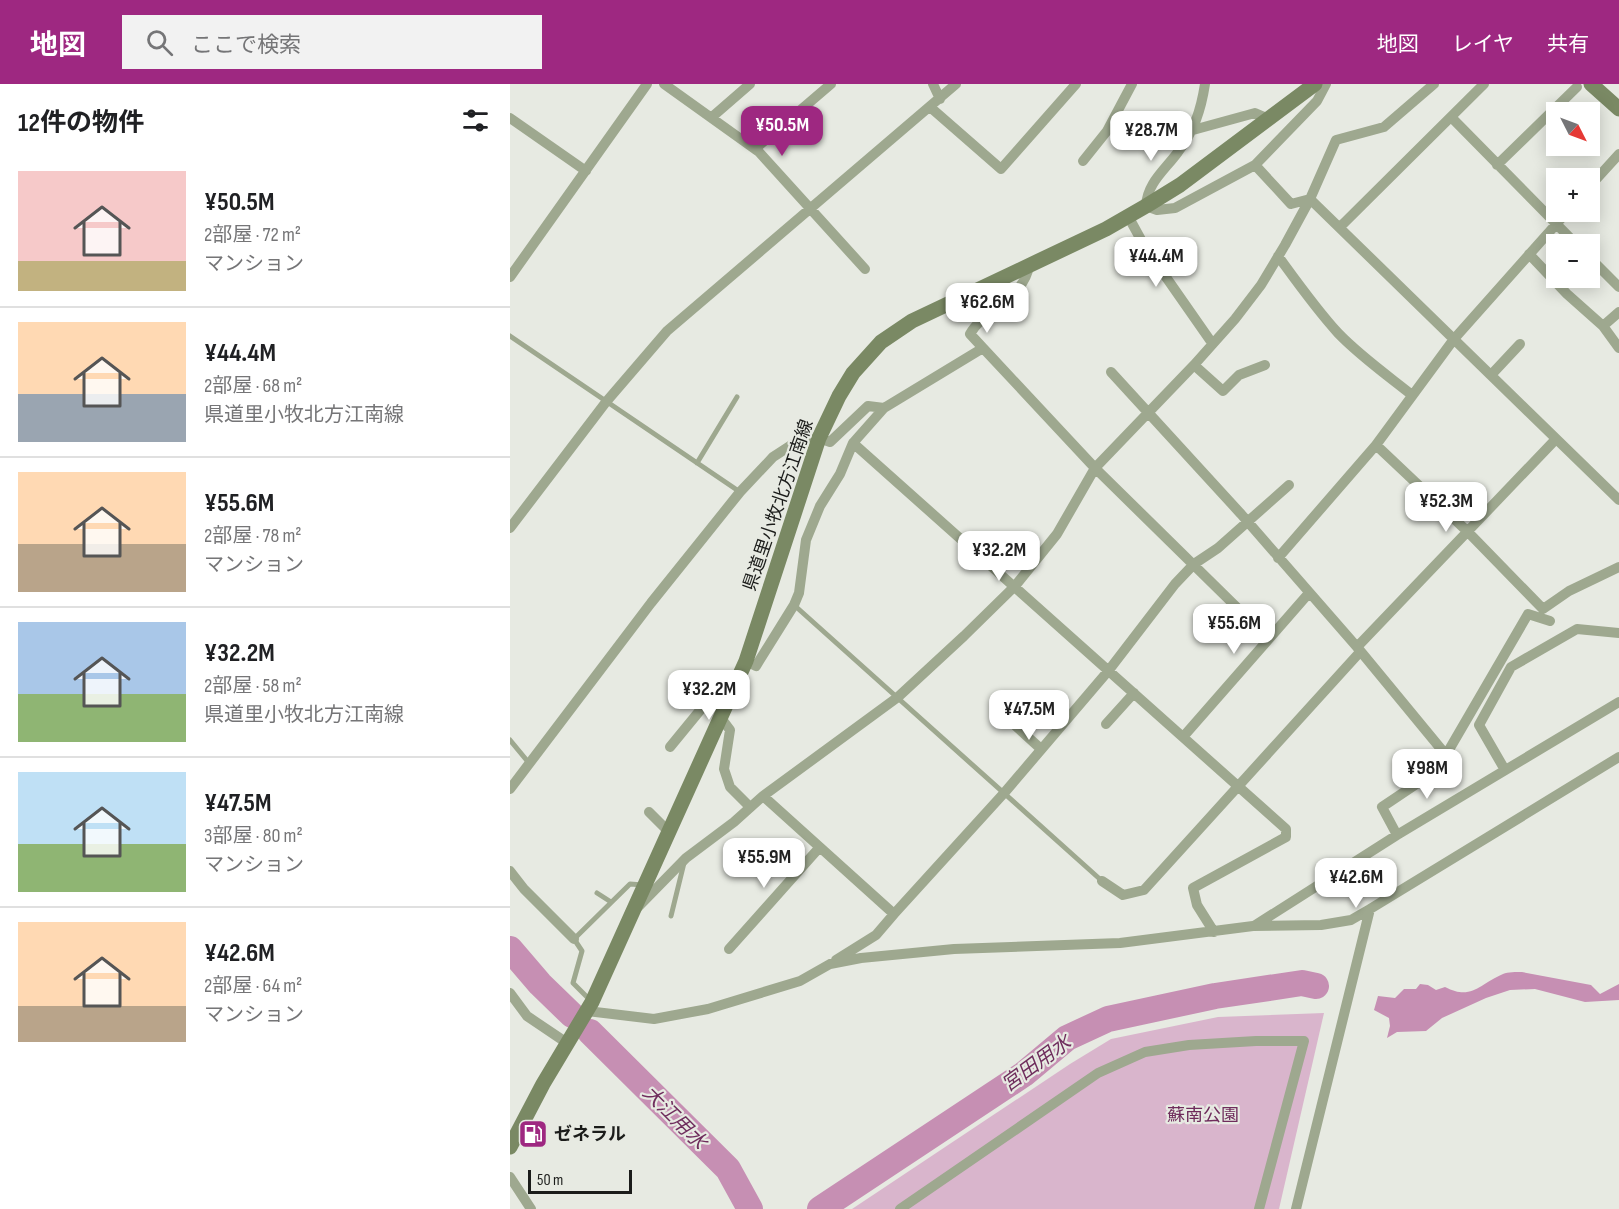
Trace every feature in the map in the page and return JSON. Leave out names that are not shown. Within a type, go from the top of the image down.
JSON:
[{"type":"main road","name":"県道里小牧北方江南線","points":[[510,1147],[543,1084],[590,1006],[738,680],[819,438],[853,373],[881,342],[912,321],[1146,207],[1180,185],[1315,84]]},
{"type":"main road","points":[[1584,85],[1619,109]]},
{"type":"street","points":[[510,277],[647,84]]},
{"type":"street","points":[[664,84],[755,149],[865,269]]},
{"type":"street","points":[[712,117],[750,84]]},
{"type":"street","points":[[755,149],[831,84]]},
{"type":"street","points":[[933,84],[940,99]]},
{"type":"street","points":[[510,528],[606,402],[667,331],[956,84]]},
{"type":"street","points":[[930,107],[1001,169],[1076,84]]},
{"type":"street","points":[[1083,160],[1107,130],[1132,84]]},
{"type":"street","points":[[1205,84],[1199,117],[1193,130],[1179,152],[1149,187],[1146,207],[1157,210],[1175,208],[1255,165],[1317,101],[1326,84]]},
{"type":"street","points":[[634,911],[686,858],[763,796],[898,697],[1015,586],[1057,534],[1095,468],[1194,365],[1242,311],[1261,285],[1310,199],[1336,140],[1384,127],[1434,84]]},
{"type":"street","points":[[1497,165],[1584,85]]},
{"type":"street","points":[[1340,227],[1450,117],[1477,86]]},
{"type":"street","points":[[1193,130],[1255,113],[1269,119]]},
{"type":"street","points":[[1450,117],[1566,234]]},
{"type":"street","points":[[510,118],[586,171]]},
{"type":"street","points":[[1600,175],[1619,154]]},
{"type":"street","points":[[1255,165],[1291,204],[1310,199]]},
{"type":"street","points":[[1310,199],[1618,498]]},
{"type":"street","points":[[1128,216],[1145,248],[1212,343]]},
{"type":"street","points":[[1278,558],[1376,444],[1454,339],[1555,224]]},
{"type":"street","points":[[1529,254],[1567,294],[1603,326],[1619,348]]},
{"type":"street","points":[[1278,256],[1338,333],[1371,363],[1412,395]]},
{"type":"street","points":[[1029,266],[1024,281],[1016,291],[975,326],[970,334],[1095,468],[1268,638]]},
{"type":"street","points":[[1600,268],[1619,287]]},
{"type":"street","points":[[1603,326],[1619,312]]},
{"type":"street","points":[[1491,375],[1520,344]]},
{"type":"street","points":[[746,661],[756,666],[795,605],[799,593],[806,540],[820,506],[840,474],[853,443],[884,408],[983,348]]},
{"type":"street","points":[[1194,365],[1223,391],[1239,375],[1265,365]]},
{"type":"street","points":[[1111,372],[1247,521],[1446,755]]},
{"type":"street","points":[[510,789],[693,549],[740,492],[779,453],[793,444],[819,438],[830,442],[868,406],[884,408]]},
{"type":"street","points":[[1102,881],[1123,895],[1144,890],[1239,787],[1358,650],[1467,531],[1556,439]]},
{"type":"street","points":[[853,443],[1286,829],[1286,837],[1193,888],[1197,905],[1214,933]]},
{"type":"street","points":[[1376,444],[1467,531],[1543,609],[1569,591],[1619,567]]},
{"type":"street","points":[[590,1006],[654,1019],[708,1009],[800,981],[876,935],[1005,792],[1108,670],[1175,584],[1194,564],[1218,548],[1289,485]]},
{"type":"street","points":[[1183,737],[1309,593]]},
{"type":"street","points":[[1396,835],[1382,807],[1446,764],[1446,755],[1528,614],[1550,621]]},
{"type":"street","points":[[1504,770],[1479,725],[1511,667],[1577,629],[1619,633]]},
{"type":"street","points":[[670,747],[720,686],[738,680]]},
{"type":"street","points":[[1107,724],[1134,693]]},
{"type":"street","points":[[1253,926],[1396,835],[1619,702]]},
{"type":"street","points":[[721,718],[730,730],[724,769],[730,787],[750,807]]},
{"type":"street","points":[[1007,718],[1041,749]]},
{"type":"street","points":[[830,964],[861,958],[954,949],[1120,943],[1214,933],[1253,926],[1321,925],[1351,920],[1619,757]]},
{"type":"street","points":[[763,796],[894,914]]},
{"type":"street","points":[[649,812],[669,832]]},
{"type":"street","points":[[729,949],[819,848]]},
{"type":"street","points":[[510,871],[524,889],[574,939]]},
{"type":"street","points":[[1296,1209],[1370,909]]},
{"type":"street","points":[[510,993],[527,1016],[567,1044]]},
{"type":"street","points":[[900,1209],[1098,1073],[1145,1052],[1190,1045],[1304,1041],[1259,1209]]},
{"type":"street","points":[[510,1177],[531,1209]]},
{"type":"lane","points":[[510,336],[740,492]]},
{"type":"lane","points":[[697,463],[737,397]]},
{"type":"lane","points":[[795,605],[1102,881]]},
{"type":"lane","points":[[510,740],[529,763]]},
{"type":"lane","points":[[671,916],[686,858]]},
{"type":"lane","points":[[590,1006],[573,983],[582,951],[574,939],[630,884],[645,885]]},
{"type":"lane","points":[[597,893],[611,902]]},
{"type":"green space","name":"蘇南公園","points":[[1324,1013],[1279,1209],[852,1209],[1111,1039],[1218,1017]]},
{"type":"shaded area","points":[[1522,972],[1591,985],[1600,994],[1619,984],[1619,1000],[1585,1002],[1535,989],[1510,990],[1442,1018],[1426,1031],[1397,1032],[1387,1038],[1389,1018],[1374,1010],[1378,996],[1395,998],[1404,989],[1416,989],[1420,984],[1428,985],[1436,990],[1445,987],[1454,991],[1469,992],[1503,974]]},
{"type":"waterway","name":"大江用水","points":[[510,949],[540,984],[572,1015]]},
{"type":"waterway","name":"宮田用水","points":[[820,1209],[1024,1074],[1067,1038],[1108,1019],[1215,996],[1302,983],[1316,986]]},
{"type":"waterway","name":"大江用水","points":[[590,1032],[728,1169],[750,1209]]},
{"type":"place","name":"ゼネラル","points":[[533,1134]]}]
